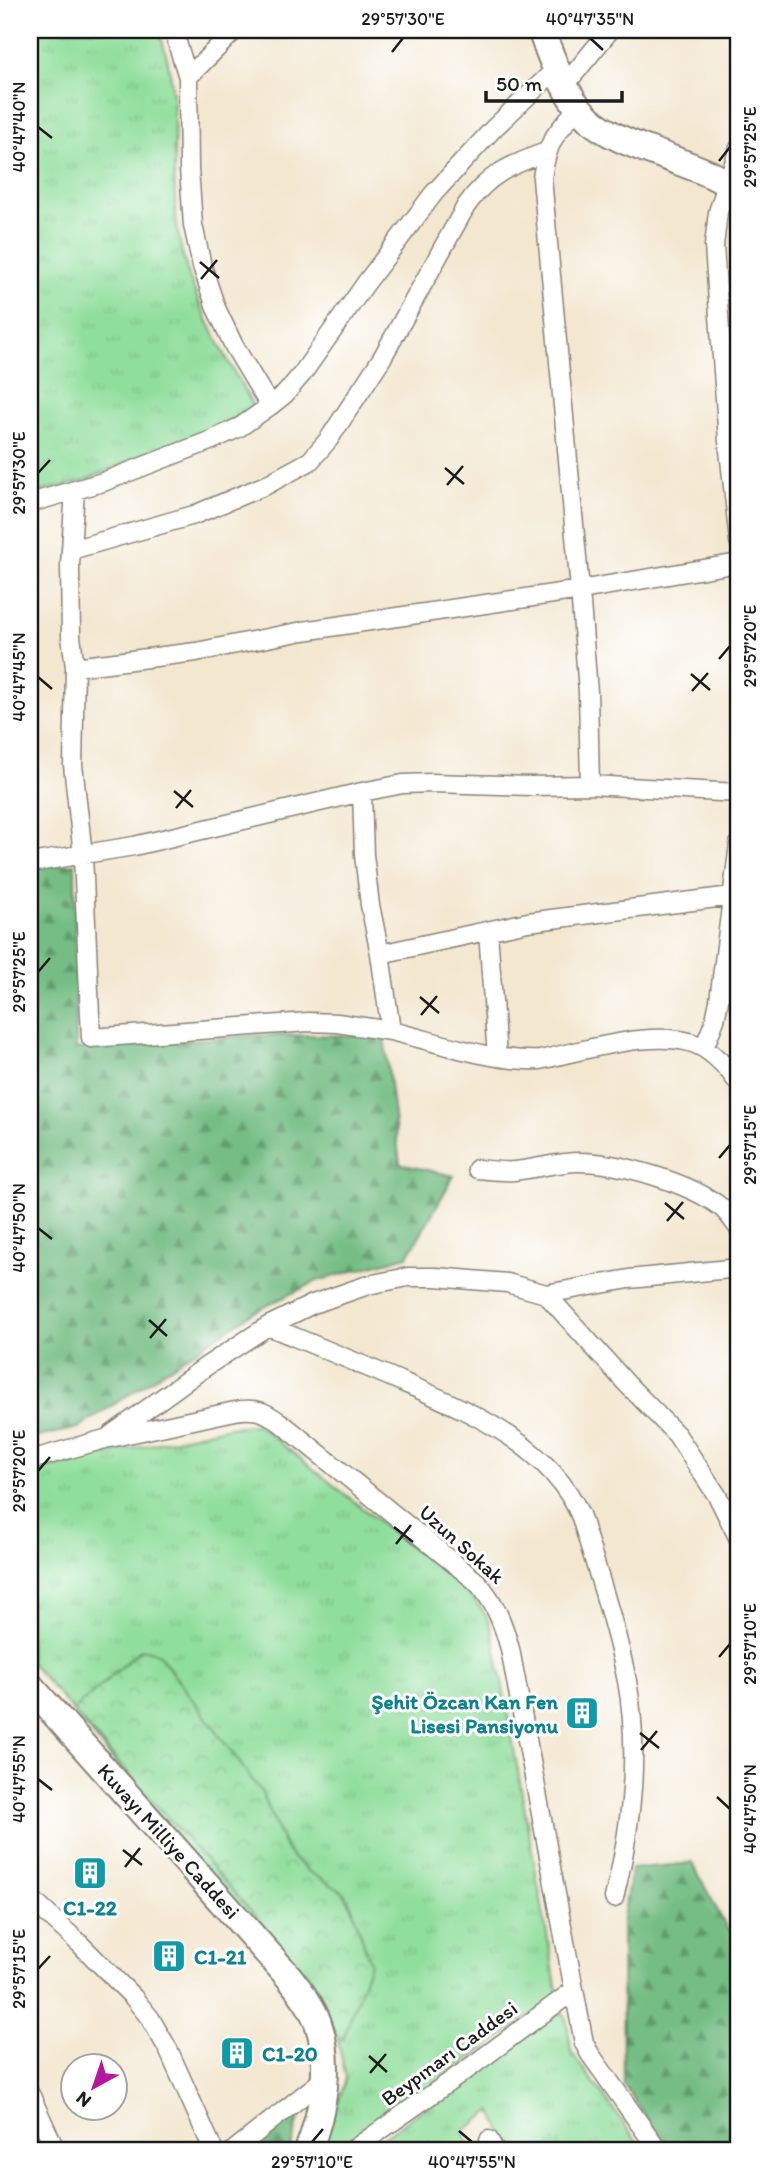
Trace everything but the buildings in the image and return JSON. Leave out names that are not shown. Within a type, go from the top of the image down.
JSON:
[{"type":"street","points":[[173,30],[188,77],[193,225],[202,266],[216,308],[234,346],[270,406]]},
{"type":"street","points":[[188,77],[234,30]]},
{"type":"street","points":[[541,30],[567,87],[589,119],[605,130],[733,187]]},
{"type":"street","points":[[590,785],[588,692],[580,590],[542,178],[546,152],[553,139],[567,87],[610,30]]},
{"type":"street","points":[[30,503],[103,482],[212,440],[240,427],[270,406],[285,394],[302,374],[434,193],[493,129],[567,87]]},
{"type":"street","points":[[739,148],[733,187],[718,212],[714,246],[728,441],[739,541]]},
{"type":"street","points":[[71,550],[194,515],[266,485],[310,461],[329,439],[371,376],[478,188],[511,165],[546,152]]},
{"type":"street","points":[[75,490],[69,600],[75,667],[73,765],[83,855],[91,1038],[308,1022],[337,1023],[391,1031],[498,1057],[525,1060],[540,1060],[653,1038],[683,1040],[704,1048],[718,1059],[739,1084]]},
{"type":"street","points":[[75,667],[196,652],[303,631],[580,590],[739,563]]},
{"type":"street","points":[[30,863],[134,846],[403,784],[590,785],[739,793]]},
{"type":"street","points":[[362,792],[364,855],[370,905],[391,1031]]},
{"type":"street","points":[[704,1048],[719,1001],[739,844]]},
{"type":"street","points":[[380,954],[528,922],[732,896]]},
{"type":"street","points":[[488,931],[498,1057]]},
{"type":"street","points":[[477,1168],[509,1171],[577,1162],[632,1169],[680,1186],[712,1202],[724,1210],[739,1229]]},
{"type":"street","points":[[105,1439],[268,1326],[292,1313],[368,1285],[408,1278],[436,1277],[507,1283],[546,1294],[629,1279],[739,1268]]},
{"type":"street","points":[[546,1294],[626,1384],[677,1435],[708,1481],[739,1539]]},
{"type":"street","points":[[268,1326],[456,1405],[488,1423],[541,1461],[570,1495],[581,1517],[621,1654],[632,1722],[629,1813],[624,1856],[614,1898]]},
{"type":"street","name":"Uzun Sokak","points":[[30,1460],[105,1439],[248,1409],[257,1410],[270,1415],[477,1582],[487,1593],[504,1623],[586,2049],[659,2151]]},
{"type":"street","name":"Kuvayı Milliye Caddesi","points":[[30,1686],[301,1992],[318,2024],[325,2078],[323,2100],[308,2151]]},
{"type":"street","points":[[30,1898],[133,1997],[150,2018],[168,2049],[212,2147],[205,2151]]},
{"type":"street","name":"Beypınarı Caddesi","points":[[352,2151],[573,1991]]},
{"type":"street","points":[[233,2151],[325,2078]]},
{"type":"street","points":[[30,2094],[56,2151]]},
{"type":"green space","points":[[30,30],[158,30],[171,77],[175,200],[181,249],[206,318],[253,406],[195,437],[152,450],[84,481],[30,494]]},
{"type":"green space","points":[[75,864],[76,1049],[259,1035],[384,1036],[400,1164],[454,1176],[408,1256],[317,1281],[254,1312],[78,1428],[30,1439],[30,867]]},
{"type":"green space","points":[[259,1426],[460,1586],[487,1618],[498,1660],[558,1996],[406,2105],[361,2133],[323,2149],[346,2078],[337,2037],[73,1711],[30,1662],[30,1472],[229,1427]]},
{"type":"green space","points":[[141,1649],[158,1653],[262,1793],[285,1847],[294,1859],[308,1871],[343,1892],[352,1907],[370,1963],[343,2039],[337,2037],[310,1978],[73,1711]]},
{"type":"green space","points":[[692,1863],[728,1930],[739,1932],[739,2151],[670,2151],[623,2084],[622,1924],[631,1869]]},
{"type":"green space","points":[[561,2012],[568,2028],[571,2052],[644,2151],[512,2151],[492,2111],[463,2131],[472,2151],[364,2151]]},
{"type":"green space","points":[[300,2114],[290,2151],[249,2151],[294,2115]]},
{"type":"place","name":"Şehit Özcan Kan Fen Lisesi Pansiyonu","points":[[582,1713]]},
{"type":"place","name":"C1-22","points":[[90,1873]]},
{"type":"place","name":"C1-21","points":[[169,1956]]},
{"type":"place","name":"C1-20","points":[[237,2053]]}]
